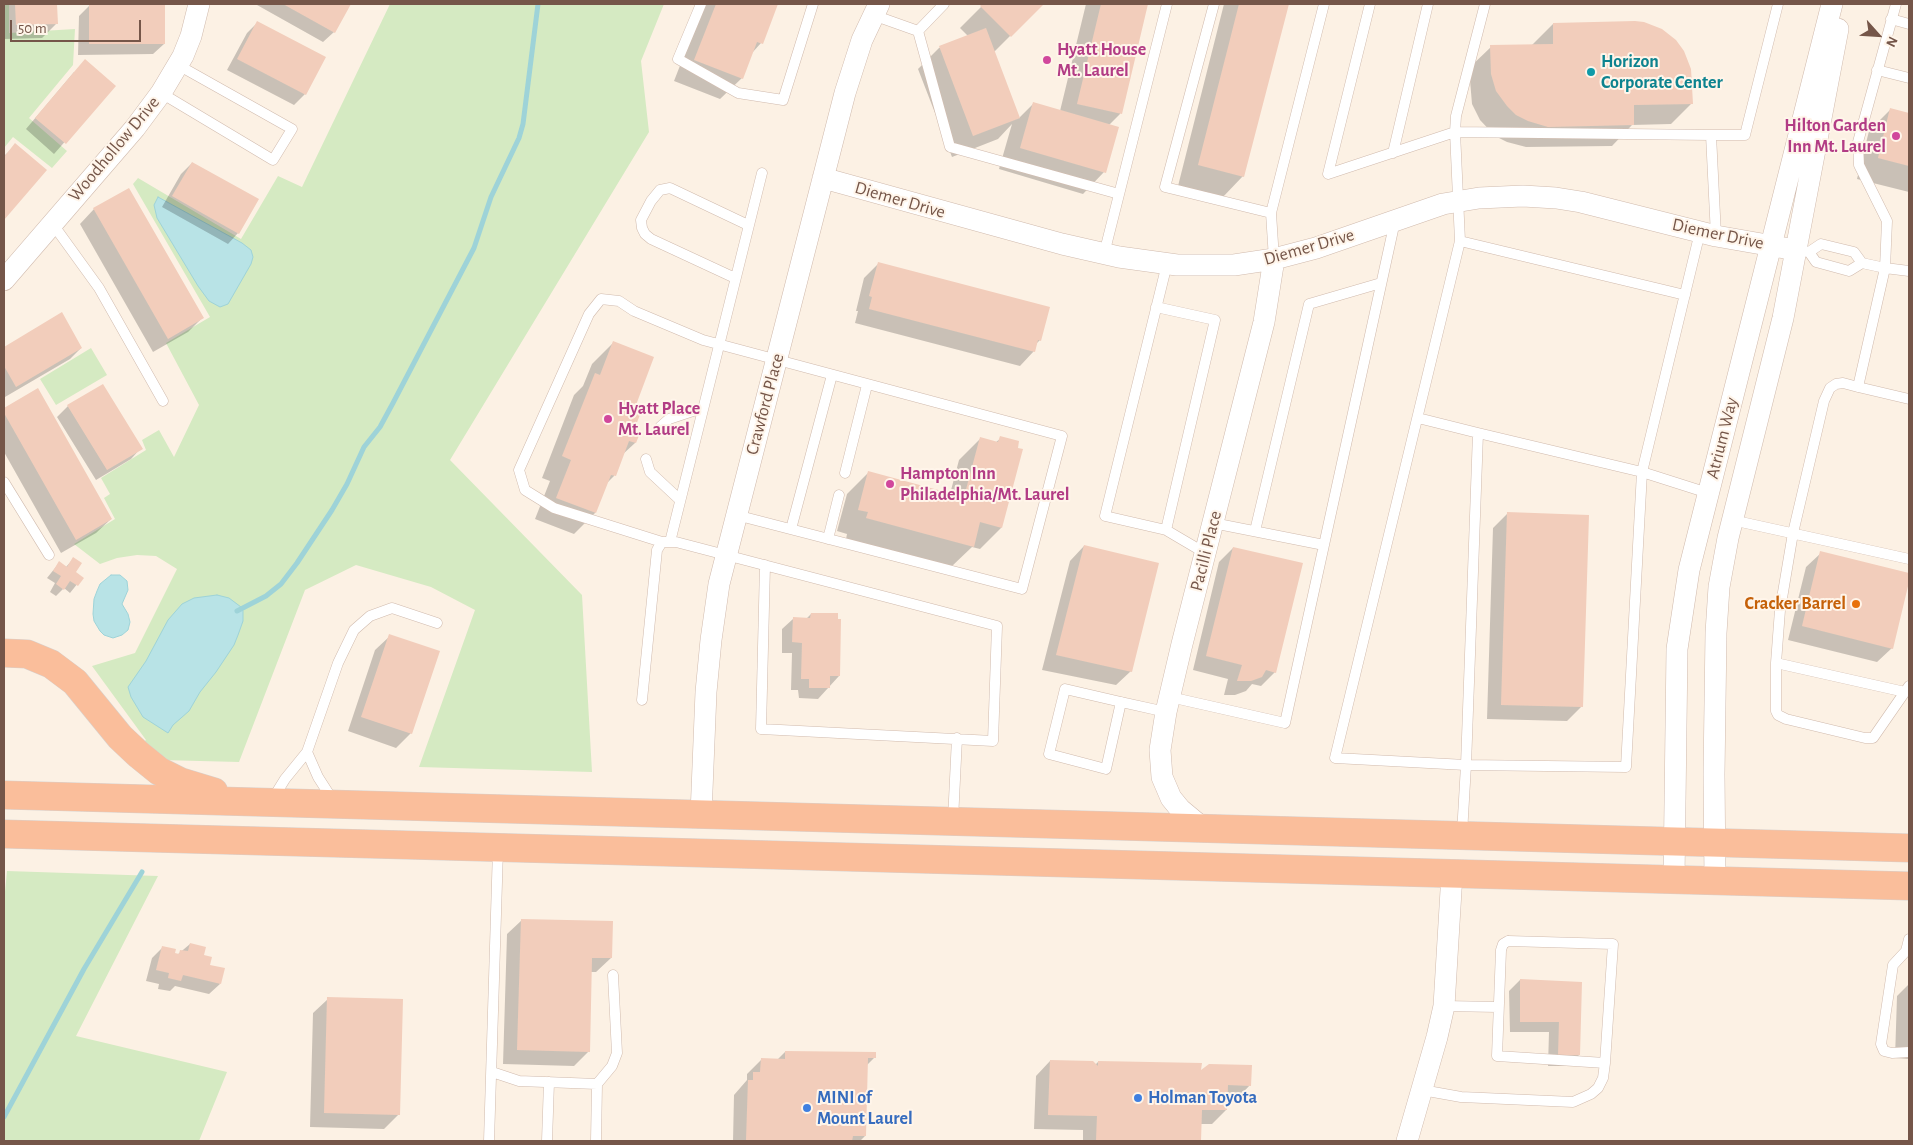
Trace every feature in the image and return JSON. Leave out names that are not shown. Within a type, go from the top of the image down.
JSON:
[{"type":"highway","points":[[4,653],[27,654],[39,658],[75,682],[120,737],[159,770],[181,782],[260,802]]},
{"type":"highway","points":[[4,795],[1909,848]]},
{"type":"highway","points":[[4,834],[1909,886]]},
{"type":"street","name":"Woodhollow Drive","points":[[4,280],[135,128],[160,93],[178,65],[191,36],[199,4]]},
{"type":"street","name":"Atrium Way","points":[[1674,880],[1677,649],[1689,570],[1832,4]]},
{"type":"street","name":"Atrium Way","points":[[1715,881],[1716,633],[1719,586],[1732,520],[1783,318],[1802,251],[1842,4]]},
{"type":"street","name":"Crawford Place","points":[[701,815],[703,736],[710,640],[717,594],[845,93],[862,40],[876,9]]},
{"type":"street","name":"Diemer Drive","points":[[823,178],[1007,230],[1104,254],[1167,264],[1224,265],[1274,258],[1316,248],[1435,206],[1457,201],[1523,196],[1582,202],[1708,234],[1802,251]]},
{"type":"street","name":"Pacilli Place","points":[[1204,829],[1180,810],[1171,798],[1162,777],[1160,750],[1168,704],[1264,322],[1274,258]]},
{"type":"street","points":[[1407,1141],[1444,1006],[1452,874]]},
{"type":"lane","points":[[701,4],[678,59],[738,93],[783,100],[813,4]]},
{"type":"lane","points":[[918,30],[944,4]]},
{"type":"lane","points":[[1104,254],[1167,4]]},
{"type":"lane","points":[[1214,4],[1166,187],[1271,213]]},
{"type":"lane","points":[[1274,258],[1271,213],[1324,4]]},
{"type":"lane","points":[[1370,4],[1328,174],[1455,132],[1745,135],[1778,4]]},
{"type":"lane","points":[[1393,153],[1428,4]]},
{"type":"lane","points":[[1485,4],[1456,116],[1457,201],[1460,242],[1335,758],[1466,765],[1626,767],[1642,472],[1685,295],[1708,234],[1711,135]]},
{"type":"lane","points":[[1858,387],[1885,268],[1887,221],[1859,165],[1858,142],[1896,4]]},
{"type":"lane","points":[[876,9],[918,30],[950,147],[1119,194]]},
{"type":"lane","points":[[1891,20],[1909,24]]},
{"type":"lane","points":[[160,93],[273,160],[292,129],[178,65]]},
{"type":"lane","points":[[1878,70],[1909,78]]},
{"type":"lane","points":[[642,700],[658,550],[666,542],[680,500],[762,173]]},
{"type":"lane","points":[[735,278],[651,239],[645,234],[641,220],[651,201],[660,190],[670,188],[748,225]]},
{"type":"lane","points":[[1121,702],[1106,768],[1049,754],[1065,689],[1121,702],[1168,704],[1284,723],[1395,220]]},
{"type":"lane","points":[[52,223],[99,288],[163,401]]},
{"type":"lane","points":[[1460,242],[1685,295]]},
{"type":"lane","points":[[1802,251],[1821,244],[1854,252],[1862,263],[1909,271]]},
{"type":"lane","points":[[1802,251],[1816,262],[1849,271],[1862,263]]},
{"type":"lane","points":[[1167,264],[1105,516],[1166,530],[1205,553]]},
{"type":"lane","points":[[1255,531],[1309,304],[1382,283]]},
{"type":"lane","points":[[736,515],[1022,589],[1062,436],[703,340],[634,311],[619,300],[601,299],[589,314],[519,470],[525,490],[554,508],[666,542],[726,555],[997,626],[993,740],[761,729],[764,565]]},
{"type":"lane","points":[[1156,307],[1215,320],[1166,530]]},
{"type":"lane","points":[[791,529],[832,376]]},
{"type":"lane","points":[[1776,663],[1907,689],[1873,738],[1865,738],[1786,720],[1778,715],[1775,706],[1776,663],[1780,610],[1793,533],[1827,394],[1830,388],[1836,384],[1843,383],[1909,399]]},
{"type":"lane","points":[[845,473],[868,385]]},
{"type":"lane","points":[[660,427],[669,420],[702,408]]},
{"type":"lane","points":[[1418,418],[1642,472],[1708,493]]},
{"type":"lane","points":[[1462,836],[1478,433]]},
{"type":"lane","points":[[646,459],[650,472],[680,500]]},
{"type":"lane","points":[[4,482],[50,555]]},
{"type":"lane","points":[[828,539],[839,496]]},
{"type":"lane","points":[[1732,520],[1909,559]]},
{"type":"lane","points":[[1213,523],[1324,545]]},
{"type":"lane","points":[[260,802],[285,779],[307,752],[338,663],[354,630],[370,616],[392,608],[437,623]]},
{"type":"lane","points":[[953,822],[957,738]]},
{"type":"lane","points":[[307,752],[318,777],[336,804]]},
{"type":"lane","points":[[490,1141],[498,848]]},
{"type":"lane","points":[[1909,939],[1908,951],[1894,965],[1881,1044],[1884,1051],[1892,1054],[1909,1052]]},
{"type":"lane","points":[[1422,1090],[1461,1097],[1573,1102],[1591,1094],[1598,1088],[1603,1078],[1605,1063],[1613,944],[1508,941],[1503,944],[1501,950],[1497,1056],[1605,1063]]},
{"type":"lane","points":[[596,1141],[597,1084],[612,1066],[617,1052],[614,975]]},
{"type":"lane","points":[[1444,1006],[1498,1007]]},
{"type":"lane","points":[[492,1072],[519,1081],[597,1084]]},
{"type":"lane","points":[[547,1141],[549,1082]]},
{"type":"green space","points":[[4,4],[9,4],[9,33],[75,29],[73,65],[29,118],[67,151],[52,168],[13,137],[4,148]]},
{"type":"green space","points":[[390,4],[664,4],[641,61],[649,132],[450,460],[582,595],[592,772],[419,767],[475,610],[431,587],[356,565],[305,590],[239,762],[122,759],[146,740],[92,666],[135,653],[177,569],[156,556],[137,555],[117,558],[100,564],[74,544],[115,519],[104,498],[110,494],[101,478],[146,450],[142,440],[159,430],[174,457],[199,405],[166,343],[210,317],[133,184],[138,178],[241,239],[278,176],[302,187]]},
{"type":"green space","points":[[91,348],[107,375],[56,405],[40,379]]},
{"type":"green space","points":[[7,871],[158,876],[76,1036],[227,1072],[199,1141],[4,1141],[4,902]]},
{"type":"water","points":[[158,197],[242,243],[251,250],[253,257],[251,264],[228,304],[220,307],[209,301],[198,286],[157,218],[154,205]]},
{"type":"water","points":[[111,575],[120,575],[127,581],[128,590],[122,604],[130,622],[128,630],[122,635],[113,638],[104,635],[100,631],[94,621],[93,614],[94,599],[100,584]]},
{"type":"water","points":[[217,595],[229,598],[241,607],[243,621],[234,645],[216,672],[200,692],[189,711],[173,725],[168,733],[143,717],[131,697],[128,687],[146,661],[168,620],[182,604],[194,598]]},
{"type":"building","points":[[15,4],[57,4],[58,24],[16,25]]},
{"type":"building","points":[[89,4],[165,4],[165,44],[89,44]]},
{"type":"building","points":[[283,4],[351,4],[335,33]]},
{"type":"building","points":[[716,4],[778,4],[763,44],[757,42],[743,79],[694,60]]},
{"type":"building","points":[[982,4],[1044,4],[1011,37],[980,6]]},
{"type":"building","points":[[1101,4],[1148,4],[1122,114],[1077,104]]},
{"type":"building","points":[[1239,4],[1289,4],[1244,177],[1198,165]]},
{"type":"building","points":[[257,21],[326,57],[306,95],[237,59]]},
{"type":"building","name":"Horizon Corporate Center","points":[[1644,22],[1662,29],[1676,40],[1684,51],[1691,69],[1693,104],[1634,105],[1634,125],[1548,127],[1516,115],[1496,91],[1491,74],[1490,45],[1553,44],[1553,23]]},
{"type":"building","points":[[986,28],[1020,118],[973,136],[939,46]]},
{"type":"building","points":[[85,59],[116,86],[66,144],[35,118]]},
{"type":"building","points":[[1033,102],[1119,127],[1106,173],[1020,148]]},
{"type":"building","name":"Hilton Garden Inn Mt. Laurel","points":[[1890,108],[1909,113],[1909,166],[1878,158]]},
{"type":"building","points":[[15,143],[47,170],[4,220],[4,157]]},
{"type":"building","points":[[192,162],[259,199],[239,234],[172,196]]},
{"type":"building","points":[[129,188],[204,318],[168,339],[93,208]]},
{"type":"building","points":[[878,262],[1050,307],[1041,341],[1038,340],[1035,352],[869,309],[872,297],[869,296]]},
{"type":"building","points":[[62,312],[82,348],[16,387],[4,366],[4,347]]},
{"type":"building","name":"Hyatt Place Mt. Laurel","points":[[613,341],[654,357],[636,405],[643,407],[634,430],[640,433],[636,443],[629,441],[616,476],[611,475],[596,513],[556,498],[571,460],[562,456],[595,373],[600,375]]},
{"type":"building","points":[[103,384],[143,449],[107,470],[67,405]]},
{"type":"building","points":[[38,388],[112,519],[76,540],[4,413],[4,408]]},
{"type":"building","name":"Hampton Inn Philadelphia/Mt. Laurel","points":[[1000,436],[1019,441],[1018,448],[1023,449],[1002,528],[980,522],[974,547],[866,518],[868,512],[858,510],[868,471],[964,497],[980,437],[998,442]]},
{"type":"building","points":[[1507,512],[1589,515],[1583,707],[1501,705]]},
{"type":"building","points":[[1084,545],[1159,563],[1132,672],[1056,655]]},
{"type":"building","points":[[1233,547],[1303,563],[1276,673],[1266,670],[1262,677],[1251,681],[1237,681],[1242,665],[1206,656]]},
{"type":"building","name":"Cracker Barrel","points":[[1820,551],[1909,573],[1909,582],[1893,649],[1802,626]]},
{"type":"building","points":[[73,557],[82,563],[76,572],[84,578],[78,586],[70,581],[64,590],[56,584],[61,576],[53,571],[59,561],[67,567]]},
{"type":"building","points":[[811,613],[838,613],[838,619],[841,619],[840,676],[830,676],[830,688],[809,688],[809,679],[801,679],[802,643],[792,642],[793,617],[810,618]]},
{"type":"building","points":[[389,634],[440,651],[412,734],[361,717]]},
{"type":"building","points":[[521,919],[613,921],[612,958],[592,958],[590,1052],[517,1050]]},
{"type":"building","points":[[190,943],[206,947],[204,955],[212,957],[210,965],[225,968],[221,984],[183,975],[181,981],[168,978],[169,973],[156,970],[162,946],[176,949],[175,953],[179,954],[180,950],[188,951]]},
{"type":"building","points":[[1520,979],[1582,982],[1580,1055],[1558,1056],[1559,1022],[1520,1022]]},
{"type":"building","points":[[327,997],[403,999],[400,1115],[324,1113]]},
{"type":"building","name":"MINI of Mount Laurel","points":[[785,1051],[876,1052],[876,1058],[868,1058],[866,1136],[853,1136],[852,1141],[746,1141],[748,1080],[753,1080],[753,1072],[760,1072],[761,1058],[785,1059]]},
{"type":"building","name":"Holman Toyota","points":[[1050,1060],[1093,1061],[1098,1066],[1098,1061],[1202,1063],[1201,1070],[1209,1064],[1252,1065],[1251,1086],[1228,1085],[1227,1110],[1202,1110],[1201,1141],[1096,1141],[1097,1116],[1048,1115]]},
{"type":"waterway","points":[[237,611],[266,596],[281,584],[332,510],[347,484],[364,447],[380,427],[474,248],[491,197],[519,138],[523,124],[538,4]]},
{"type":"waterway","points":[[4,1117],[84,969],[142,872]]},
{"type":"place","name":"Hyatt House Mt. Laurel","points":[[1047,60]]},
{"type":"place","name":"Horizon Corporate Center","points":[[1591,72]]},
{"type":"place","name":"Hilton Garden Inn Mt. Laurel","points":[[1896,136]]},
{"type":"place","name":"Hyatt Place Mt. Laurel","points":[[608,419]]},
{"type":"place","name":"Hampton Inn Philadelphia/Mt. Laurel","points":[[890,484]]},
{"type":"place","name":"Cracker Barrel","points":[[1856,604]]},
{"type":"place","name":"Holman Toyota","points":[[1138,1098]]},
{"type":"place","name":"MINI of Mount Laurel","points":[[807,1108]]}]
